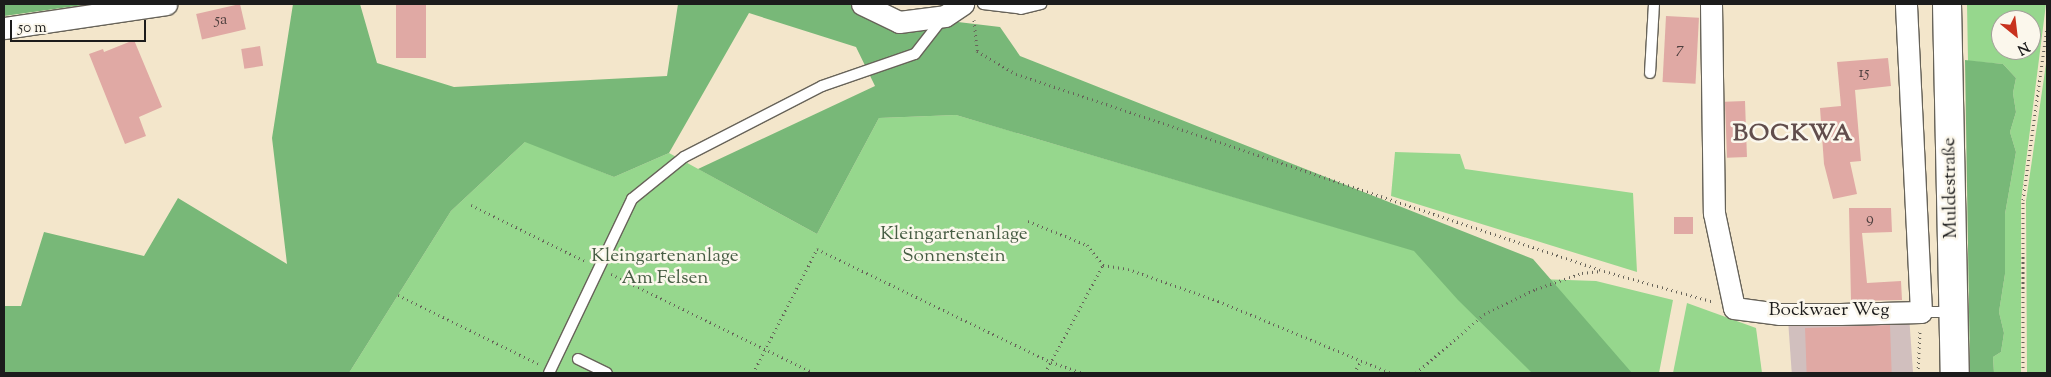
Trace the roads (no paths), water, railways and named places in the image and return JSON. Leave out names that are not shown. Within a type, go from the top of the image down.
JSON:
[{"type":"main road","name":"Muldestraße","points":[[1947,4],[1956,373]]},
{"type":"street","points":[[4,28],[166,4]]},
{"type":"street","points":[[862,4],[899,22],[945,16],[968,8]]},
{"type":"street","name":"Bockwaer Weg","points":[[1711,4],[1714,213],[1734,308],[1779,314],[1921,312]]},
{"type":"street","points":[[1906,4],[1921,312]]},
{"type":"lane","points":[[983,4],[1021,10],[1042,4]]},
{"type":"lane","points":[[1650,73],[1654,4]]},
{"type":"lane","points":[[550,372],[632,199],[684,157],[822,86],[915,54],[945,16]]},
{"type":"lane","points":[[1921,312],[1954,312]]},
{"type":"lane","points":[[578,359],[607,373]]},
{"type":"district","name":"BOCKWA","points":[[1793,135]]},
{"type":"park label","name":"Kleingartenanlage Sonnenstein","points":[[954,246]]},
{"type":"park label","name":"Kleingartenanlage Am Felsen","points":[[665,268]]}]
